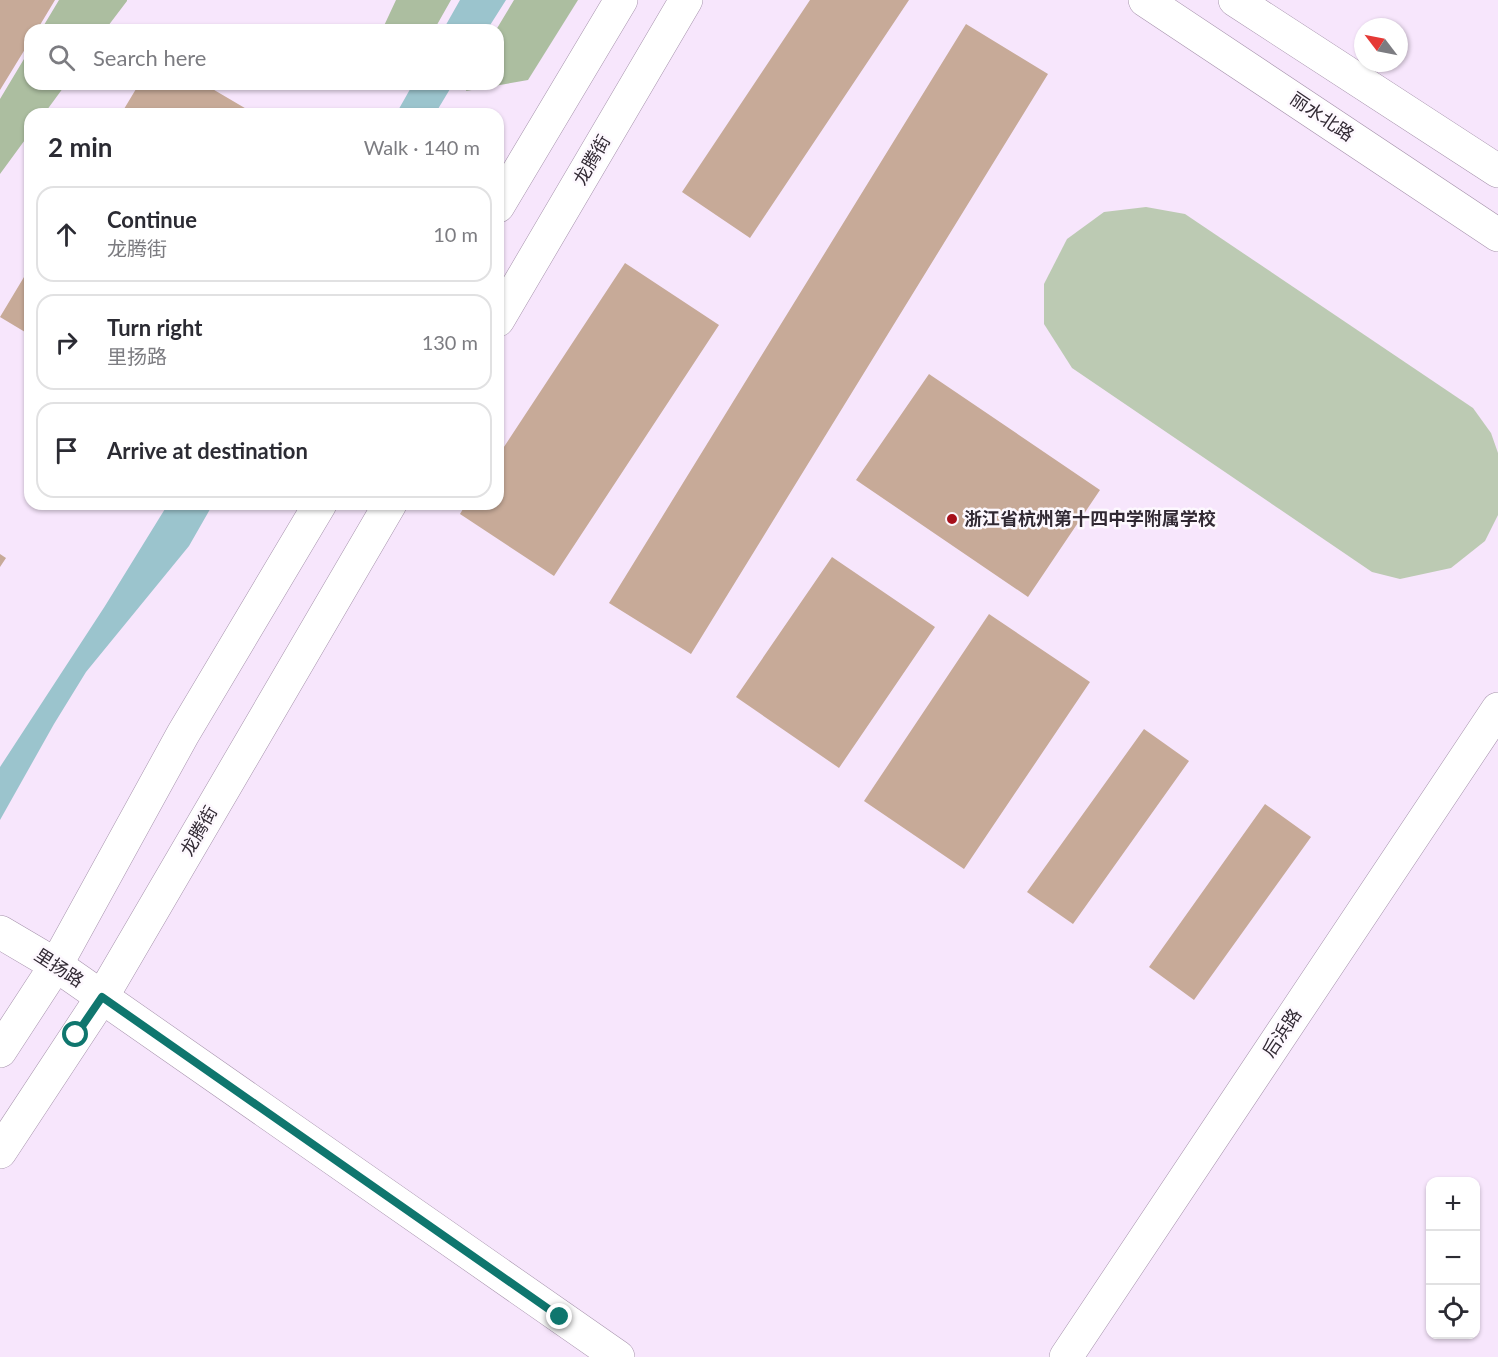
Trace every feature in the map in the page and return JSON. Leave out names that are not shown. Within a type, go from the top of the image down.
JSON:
[{"type":"main road","points":[[504,196],[621,0]]},
{"type":"main road","name":"龙腾街","points":[[504,310],[686,0]]},
{"type":"main road","name":"丽水北路","points":[[1145,0],[1498,235]]},
{"type":"main road","points":[[1235,0],[1498,171]]},
{"type":"main road","points":[[0,1051],[56,965],[183,734],[316,510]]},
{"type":"main road","name":"龙腾街","points":[[0,1152],[102,997],[386,510]]},
{"type":"main road","name":"后浜路","points":[[1066,1357],[1498,709]]},
{"type":"main road","name":"里扬路","points":[[0,932],[56,965],[618,1357]]},
{"type":"shaded area","points":[[59,0],[127,0],[110,24],[45,24]]},
{"type":"shaded area","points":[[396,0],[451,0],[437,24],[385,24]]},
{"type":"shaded area","points":[[460,0],[506,0],[491,24],[446,24]]},
{"type":"shaded area","points":[[514,0],[578,0],[528,80],[504,84],[504,24],[500,24]]},
{"type":"shaded area","points":[[24,59],[24,90],[62,90],[48,108],[24,108],[24,141],[0,174],[0,99]]},
{"type":"shaded area","points":[[410,90],[449,90],[439,108],[399,108]]},
{"type":"shaded area","points":[[1146,207],[1185,214],[1473,408],[1491,433],[1498,453],[1498,515],[1485,541],[1451,568],[1400,579],[1372,572],[1072,368],[1044,324],[1044,284],[1067,239],[1104,212]]},
{"type":"shaded area","points":[[164,510],[210,510],[189,546],[86,672],[0,820],[0,767]]},
{"type":"building","points":[[0,0],[55,0],[41,24],[24,24],[24,51],[0,90]]},
{"type":"building","points":[[810,0],[909,0],[750,238],[682,192]]},
{"type":"building","points":[[966,24],[1048,74],[691,654],[609,603]]},
{"type":"building","points":[[135,90],[214,90],[245,108],[125,108]]},
{"type":"building","points":[[625,263],[719,325],[554,576],[460,514],[462,510],[504,510],[504,447]]},
{"type":"building","points":[[24,277],[24,331],[0,317]]},
{"type":"building","points":[[929,374],[1100,490],[1028,597],[856,480]]},
{"type":"building","points":[[0,554],[6,558],[0,567]]},
{"type":"building","points":[[832,557],[935,627],[839,768],[736,697]]},
{"type":"building","points":[[989,614],[1090,682],[964,869],[864,801]]},
{"type":"building","points":[[1144,729],[1189,761],[1073,924],[1027,892]]},
{"type":"building","points":[[1265,804],[1311,837],[1194,1000],[1149,967]]},
{"type":"place","name":"浙江省杭州第十四中学附属学校","points":[[952,519]]},
{"type":"route","points":[[76,1035],[102,997],[560,1317]]}]
